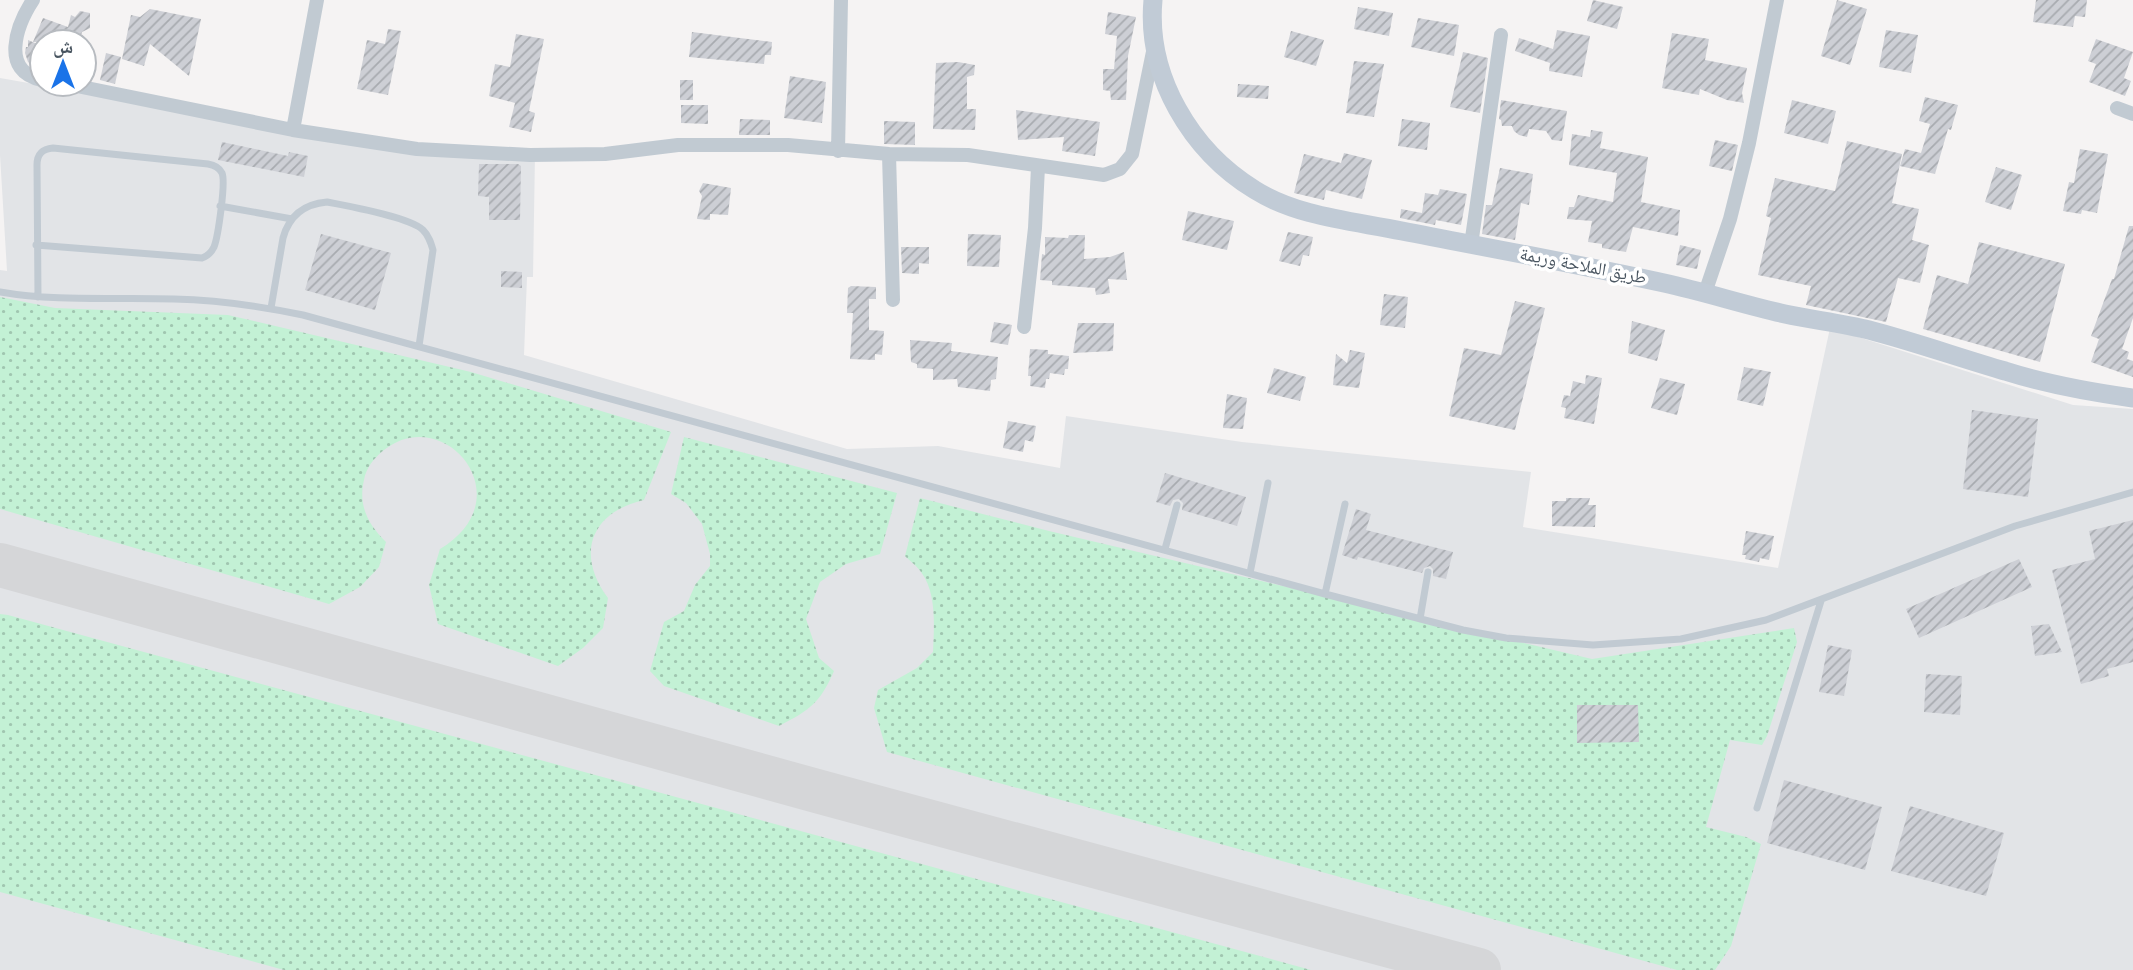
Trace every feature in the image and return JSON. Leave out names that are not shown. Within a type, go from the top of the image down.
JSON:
[{"type":"street","points":[[28,75],[19,69],[13,57],[12,39],[33,0]]},
{"type":"street","points":[[293,130],[317,0]]},
{"type":"street","points":[[838,150],[841,0]]},
{"type":"street","name":"طريق الملاحة وريمة","points":[[1153,0],[1151,20],[1159,70],[1195,136],[1213,158],[1234,176],[1257,192],[1283,204],[1310,212],[1705,293],[1785,314],[1867,330],[2008,372],[2133,398]]},
{"type":"street","points":[[1705,293],[1730,219],[1749,143],[1777,0]]},
{"type":"street","points":[[1472,245],[1501,35]]},
{"type":"street","points":[[98,90],[293,130],[417,149],[530,155],[605,154],[677,145],[789,145],[889,154],[968,155],[1104,175],[1125,165],[1132,154],[1154,47]]},
{"type":"street","points":[[2117,108],[2133,114]]},
{"type":"street","points":[[889,154],[893,300]]},
{"type":"street","points":[[1024,327],[1035,228],[1038,167]]},
{"type":"lane","points":[[36,245],[202,258],[208,256],[215,245],[223,177],[213,165],[48,148],[43,150],[37,159],[36,245],[38,297]]},
{"type":"lane","points":[[271,308],[283,238],[292,219],[307,206],[327,202],[405,220],[424,231],[430,240],[433,261],[419,346]]},
{"type":"lane","points":[[220,206],[292,219]]},
{"type":"lane","points":[[0,292],[38,297],[173,299],[271,308],[1325,594],[1463,630],[1517,639],[1593,645],[1637,643],[1724,631],[1821,601],[2015,526],[2133,492]]},
{"type":"lane","points":[[1250,573],[1268,483]]},
{"type":"lane","points":[[1325,594],[1345,504]]},
{"type":"lane","points":[[1165,549],[1177,505]]},
{"type":"lane","points":[[1420,619],[1428,572]]},
{"type":"lane","points":[[1756,808],[1821,601]]},
{"type":"shaded area","points":[[0,78],[28,83],[28,98],[98,98],[98,95],[415,151],[535,154],[533,277],[527,277],[524,355],[847,449],[938,446],[1060,468],[1066,416],[1242,442],[1531,472],[1523,527],[1778,568],[1830,328],[2073,405],[2133,409],[2133,970],[0,970],[0,270],[7,271],[0,155]]},
{"type":"green space","points":[[0,297],[55,308],[228,315],[471,372],[671,432],[644,500],[611,514],[594,537],[592,566],[608,598],[603,628],[583,648],[558,666],[438,624],[429,585],[440,549],[464,528],[476,505],[475,483],[466,462],[450,447],[430,438],[407,438],[384,450],[369,467],[362,498],[366,514],[386,542],[379,567],[360,587],[329,604],[0,509]]},
{"type":"green space","points":[[684,437],[897,493],[880,554],[846,564],[820,582],[806,619],[819,658],[834,671],[824,691],[813,704],[779,726],[664,686],[650,671],[664,622],[684,611],[695,585],[710,566],[710,554],[702,524],[686,503],[671,494]]},
{"type":"green space","points":[[920,498],[1592,659],[1794,628],[1797,642],[1767,736],[1762,745],[1730,740],[1706,827],[1746,837],[1761,844],[1731,946],[1715,970],[1677,970],[887,752],[874,708],[878,690],[917,668],[933,652],[930,590],[921,572],[905,556]]},
{"type":"green space","points":[[0,614],[1311,970],[284,970],[0,892]]},
{"type":"building","points":[[1593,0],[1623,7],[1617,29],[1587,21]]},
{"type":"building","points":[[1837,0],[1867,9],[1850,65],[1821,56]]},
{"type":"building","points":[[2036,0],[2087,0],[2085,17],[2075,16],[2073,27],[2033,22]]},
{"type":"building","points":[[1358,7],[1393,13],[1389,36],[1354,29]]},
{"type":"building","points":[[150,9],[201,19],[189,76],[150,44],[144,66],[122,59],[131,15],[140,17]]},
{"type":"building","points":[[80,11],[90,13],[90,28],[39,28],[43,18],[68,27],[71,15],[75,17]]},
{"type":"building","points":[[1108,12],[1136,17],[1128,56],[1126,100],[1111,100],[1110,91],[1103,90],[1103,69],[1114,69],[1117,36],[1105,34]]},
{"type":"building","points":[[1418,18],[1459,25],[1454,56],[1411,47]]},
{"type":"building","points":[[388,29],[401,31],[388,95],[357,89],[367,40],[385,44]]},
{"type":"building","points":[[1557,30],[1590,36],[1582,77],[1549,71],[1550,63],[1515,51],[1519,38],[1553,49]]},
{"type":"building","points":[[1886,30],[1918,35],[1911,73],[1879,67]]},
{"type":"building","points":[[1291,31],[1324,40],[1316,66],[1284,57]]},
{"type":"building","points":[[692,32],[772,42],[771,55],[765,55],[764,64],[689,57]]},
{"type":"building","points":[[1672,33],[1709,39],[1705,60],[1747,68],[1742,93],[1744,103],[1727,100],[1700,89],[1699,95],[1662,88]]},
{"type":"building","points":[[516,34],[544,39],[529,111],[535,113],[531,132],[509,127],[515,103],[489,96],[495,64],[510,67]]},
{"type":"building","points":[[2096,39],[2133,52],[2124,78],[2131,81],[2125,96],[2089,82],[2096,64],[2088,61]]},
{"type":"building","points":[[1463,52],[1488,58],[1480,113],[1450,107]]},
{"type":"building","points":[[106,53],[121,57],[115,84],[100,80]]},
{"type":"building","points":[[1354,61],[1384,64],[1374,117],[1346,113]]},
{"type":"building","points":[[958,62],[975,65],[974,75],[967,77],[967,109],[976,109],[975,130],[933,129],[936,63]]},
{"type":"building","points":[[790,76],[826,82],[822,123],[784,118]]},
{"type":"building","points":[[680,80],[693,80],[693,100],[680,100]]},
{"type":"building","points":[[1238,84],[1269,86],[1268,99],[1237,97]]},
{"type":"building","points":[[1925,97],[1958,105],[1935,174],[1900,166],[1905,149],[1921,153],[1930,124],[1919,121]]},
{"type":"building","points":[[1501,100],[1567,111],[1562,141],[1552,140],[1546,131],[1529,129],[1527,137],[1519,135],[1512,126],[1502,126],[1499,119]]},
{"type":"building","points":[[1792,100],[1836,111],[1828,144],[1784,133]]},
{"type":"building","points":[[681,105],[708,105],[708,124],[681,123]]},
{"type":"building","points":[[1016,110],[1100,122],[1095,156],[1062,151],[1064,137],[1018,140]]},
{"type":"building","points":[[740,119],[770,120],[770,135],[739,135]]},
{"type":"building","points":[[1402,119],[1430,123],[1427,150],[1398,146]]},
{"type":"building","points":[[884,121],[915,122],[915,145],[884,144]]},
{"type":"building","points":[[1591,130],[1603,132],[1600,148],[1648,157],[1641,202],[1680,210],[1678,236],[1633,227],[1626,252],[1602,248],[1602,244],[1588,242],[1592,221],[1567,219],[1569,207],[1574,207],[1578,195],[1613,202],[1617,173],[1569,165],[1572,134],[1590,137]]},
{"type":"building","points":[[1715,140],[1738,145],[1732,171],[1709,166]]},
{"type":"building","points":[[1847,141],[1902,154],[1892,203],[1919,209],[1912,240],[1929,245],[1920,283],[1898,278],[1886,322],[1806,305],[1811,286],[1758,275],[1771,218],[1766,216],[1775,178],[1835,191]]},
{"type":"building","points":[[222,142],[288,156],[289,152],[308,156],[304,177],[218,160]]},
{"type":"building","points":[[2080,149],[2108,154],[2097,213],[2082,210],[2081,214],[2063,211],[2069,182],[2074,183]]},
{"type":"building","points":[[1344,153],[1372,160],[1362,199],[1326,190],[1324,200],[1294,193],[1304,154],[1341,163]]},
{"type":"building","points":[[479,164],[521,166],[520,220],[489,220],[489,197],[478,196]]},
{"type":"building","points":[[1996,167],[2022,175],[2011,210],[1985,202]]},
{"type":"building","points":[[1500,168],[1533,174],[1529,205],[1521,203],[1515,240],[1482,234],[1486,205],[1492,205]]},
{"type":"building","points":[[703,183],[731,188],[728,215],[710,214],[710,220],[697,219],[702,196],[699,191]]},
{"type":"building","points":[[1440,189],[1467,194],[1461,225],[1436,220],[1435,225],[1400,218],[1401,209],[1422,213],[1425,193],[1438,195]]},
{"type":"building","points":[[1188,211],[1234,221],[1227,250],[1182,240]]},
{"type":"building","points":[[2129,226],[2133,226],[2133,318],[2122,349],[2129,352],[2127,359],[2133,361],[2133,377],[2091,362],[2099,339],[2091,336],[2114,279]]},
{"type":"building","points":[[1288,232],[1313,237],[1309,256],[1303,255],[1300,266],[1279,261]]},
{"type":"building","points":[[321,234],[391,253],[375,310],[305,290]]},
{"type":"building","points":[[968,234],[1001,235],[999,267],[967,266]]},
{"type":"building","points":[[1069,235],[1085,235],[1084,259],[1110,257],[1124,252],[1127,280],[1108,279],[1110,293],[1096,295],[1095,288],[1052,285],[1052,281],[1040,280],[1045,237],[1068,238]]},
{"type":"building","points":[[1979,242],[2065,264],[2040,362],[1923,329],[1937,275],[1968,284]]},
{"type":"building","points":[[1680,245],[1701,250],[1697,269],[1676,265]]},
{"type":"building","points":[[901,247],[929,247],[929,264],[919,263],[919,274],[902,273]]},
{"type":"building","points":[[501,271],[522,272],[522,288],[501,287]]},
{"type":"building","points":[[876,287],[876,299],[869,299],[869,330],[884,331],[882,355],[875,354],[875,360],[850,359],[853,313],[847,313],[848,288]]},
{"type":"building","points":[[1384,294],[1408,297],[1405,328],[1380,325]]},
{"type":"building","points":[[1515,301],[1545,308],[1515,430],[1449,416],[1464,348],[1501,355]]},
{"type":"building","points":[[1632,321],[1665,330],[1657,361],[1628,353]]},
{"type":"building","points":[[994,322],[1012,325],[1008,345],[990,342]]},
{"type":"building","points":[[1078,323],[1114,323],[1113,351],[1073,353]]},
{"type":"building","points":[[910,340],[952,343],[951,351],[998,357],[996,379],[991,380],[990,391],[958,387],[957,379],[933,380],[933,369],[917,368],[917,364],[911,362]]},
{"type":"building","points":[[1030,349],[1048,350],[1048,354],[1069,356],[1068,369],[1065,369],[1064,375],[1050,373],[1045,388],[1030,386]]},
{"type":"building","points":[[1350,350],[1365,353],[1359,388],[1333,385],[1336,354],[1347,363]]},
{"type":"building","points":[[1744,367],[1771,372],[1763,406],[1737,400]]},
{"type":"building","points":[[1274,368],[1306,377],[1300,401],[1267,393]]},
{"type":"building","points":[[1586,375],[1602,378],[1594,424],[1564,418],[1566,408],[1561,407],[1564,395],[1570,396],[1573,381],[1585,384]]},
{"type":"building","points":[[1660,378],[1685,384],[1677,415],[1651,408]]},
{"type":"building","points":[[1227,394],[1247,398],[1243,429],[1223,428]]},
{"type":"building","points":[[1972,410],[2038,419],[2028,497],[1963,489]]},
{"type":"building","points":[[1008,421],[1036,426],[1033,442],[1025,440],[1023,452],[1003,448]]},
{"type":"building","points":[[1165,473],[1246,497],[1237,526],[1182,510],[1183,503],[1179,499],[1173,500],[1170,506],[1156,502]]},
{"type":"building","points":[[1566,498],[1590,498],[1588,505],[1596,505],[1595,527],[1552,526],[1552,501],[1566,501]]},
{"type":"building","points":[[1356,509],[1371,514],[1366,530],[1453,552],[1446,579],[1433,576],[1430,566],[1424,568],[1422,573],[1342,555]]},
{"type":"building","points":[[2133,520],[2133,662],[2107,669],[2109,676],[2081,684],[2052,570],[2095,559],[2089,531]]},
{"type":"building","points":[[1746,531],[1774,536],[1769,560],[1760,558],[1759,562],[1745,559],[1746,555],[1742,555]]},
{"type":"building","points":[[2019,559],[2032,587],[1919,638],[1906,609]]},
{"type":"building","points":[[2049,624],[2062,652],[2035,656],[2031,626]]},
{"type":"building","points":[[1828,645],[1852,650],[1844,696],[1819,692]]},
{"type":"building","points":[[1926,674],[1962,676],[1960,715],[1924,712]]},
{"type":"building","points":[[1577,705],[1638,705],[1639,742],[1577,743]]},
{"type":"building","points":[[1784,780],[1882,807],[1865,870],[1767,843]]},
{"type":"building","points":[[1910,806],[2004,833],[1986,896],[1891,871]]},
{"type":"taxiway","points":[[0,565],[824,793],[1479,970]]}]
